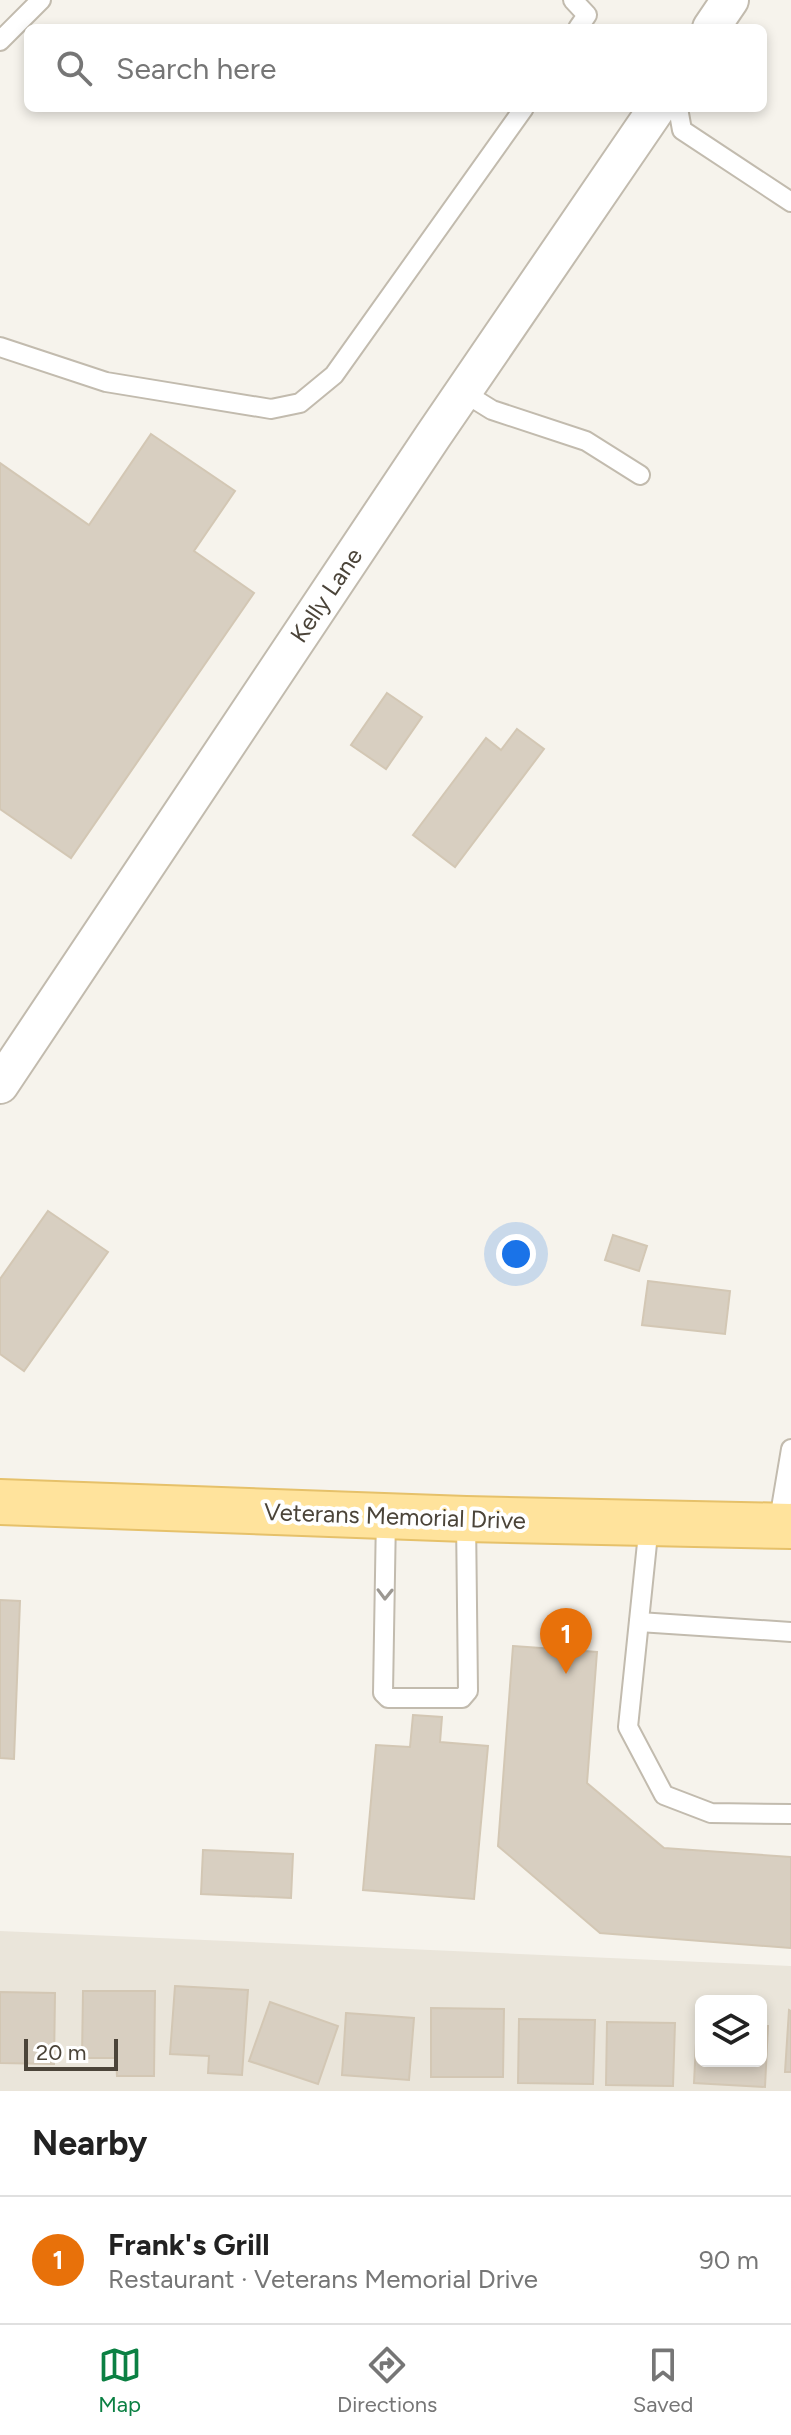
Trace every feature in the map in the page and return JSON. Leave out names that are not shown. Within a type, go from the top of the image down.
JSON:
[{"type":"main road","name":"Veterans Memorial Drive","points":[[0,1502],[466,1519],[785,1526]]},
{"type":"street","points":[[714,24],[730,0]]},
{"type":"street","name":"Kelly Lane","points":[[0,1085],[463,392],[654,112]]},
{"type":"lane","points":[[0,41],[41,0]]},
{"type":"lane","points":[[573,0],[587,15],[581,24]]},
{"type":"lane","points":[[0,347],[106,382],[271,409],[300,403],[334,375],[521,112]]},
{"type":"lane","points":[[679,112],[682,130],[791,202]]},
{"type":"lane","points":[[463,392],[492,410],[586,441],[640,475]]},
{"type":"lane","points":[[785,1526],[791,1449]]},
{"type":"lane","points":[[386,1516],[383,1693],[388,1698],[462,1698],[468,1691],[466,1519]]},
{"type":"lane","points":[[649,1524],[628,1727],[664,1795],[711,1813],[791,1814]]},
{"type":"lane","points":[[639,1622],[791,1632]]},
{"type":"shaded area","points":[[0,1931],[791,1966],[791,2091],[0,2091]]},
{"type":"building","points":[[151,434],[235,491],[194,551],[254,593],[71,858],[0,809],[0,463],[89,525]]},
{"type":"building","points":[[387,693],[422,717],[386,769],[351,745]]},
{"type":"building","points":[[517,729],[544,749],[455,867],[413,835],[486,738],[501,750]]},
{"type":"building","points":[[48,1211],[108,1252],[24,1371],[0,1354],[0,1279]]},
{"type":"building","points":[[613,1235],[647,1246],[639,1271],[605,1260]]},
{"type":"building","points":[[648,1281],[730,1291],[725,1334],[642,1325]]},
{"type":"building","points":[[0,1600],[20,1601],[14,1759],[0,1758]]},
{"type":"building","points":[[513,1646],[597,1652],[587,1783],[664,1848],[791,1857],[791,1948],[600,1933],[498,1846]]},
{"type":"building","points":[[413,1715],[442,1717],[440,1742],[488,1746],[474,1899],[363,1890],[376,1745],[410,1747]]},
{"type":"building","points":[[203,1850],[293,1854],[291,1898],[201,1894]]},
{"type":"building","points":[[175,1986],[248,1990],[242,2075],[208,2073],[209,2056],[170,2054]]},
{"type":"building","points":[[83,1991],[155,1991],[154,2076],[117,2076],[116,2058],[82,2058]]},
{"type":"building","points":[[0,1992],[55,1993],[54,2064],[0,2063]]},
{"type":"building","points":[[270,2002],[338,2026],[318,2084],[249,2061]]},
{"type":"building","points":[[431,2008],[504,2009],[503,2077],[431,2077]]},
{"type":"building","points":[[789,2010],[791,2072],[785,2072]]},
{"type":"building","points":[[346,2013],[414,2018],[409,2080],[342,2075]]},
{"type":"building","points":[[519,2019],[595,2020],[593,2084],[518,2083]]},
{"type":"building","points":[[607,2022],[675,2023],[673,2086],[606,2085]]},
{"type":"building","points":[[695,2063],[695,2067],[766,2067],[765,2087],[694,2083]]},
{"type":"place","name":"Frank's Grill","points":[[566,1674]]}]
